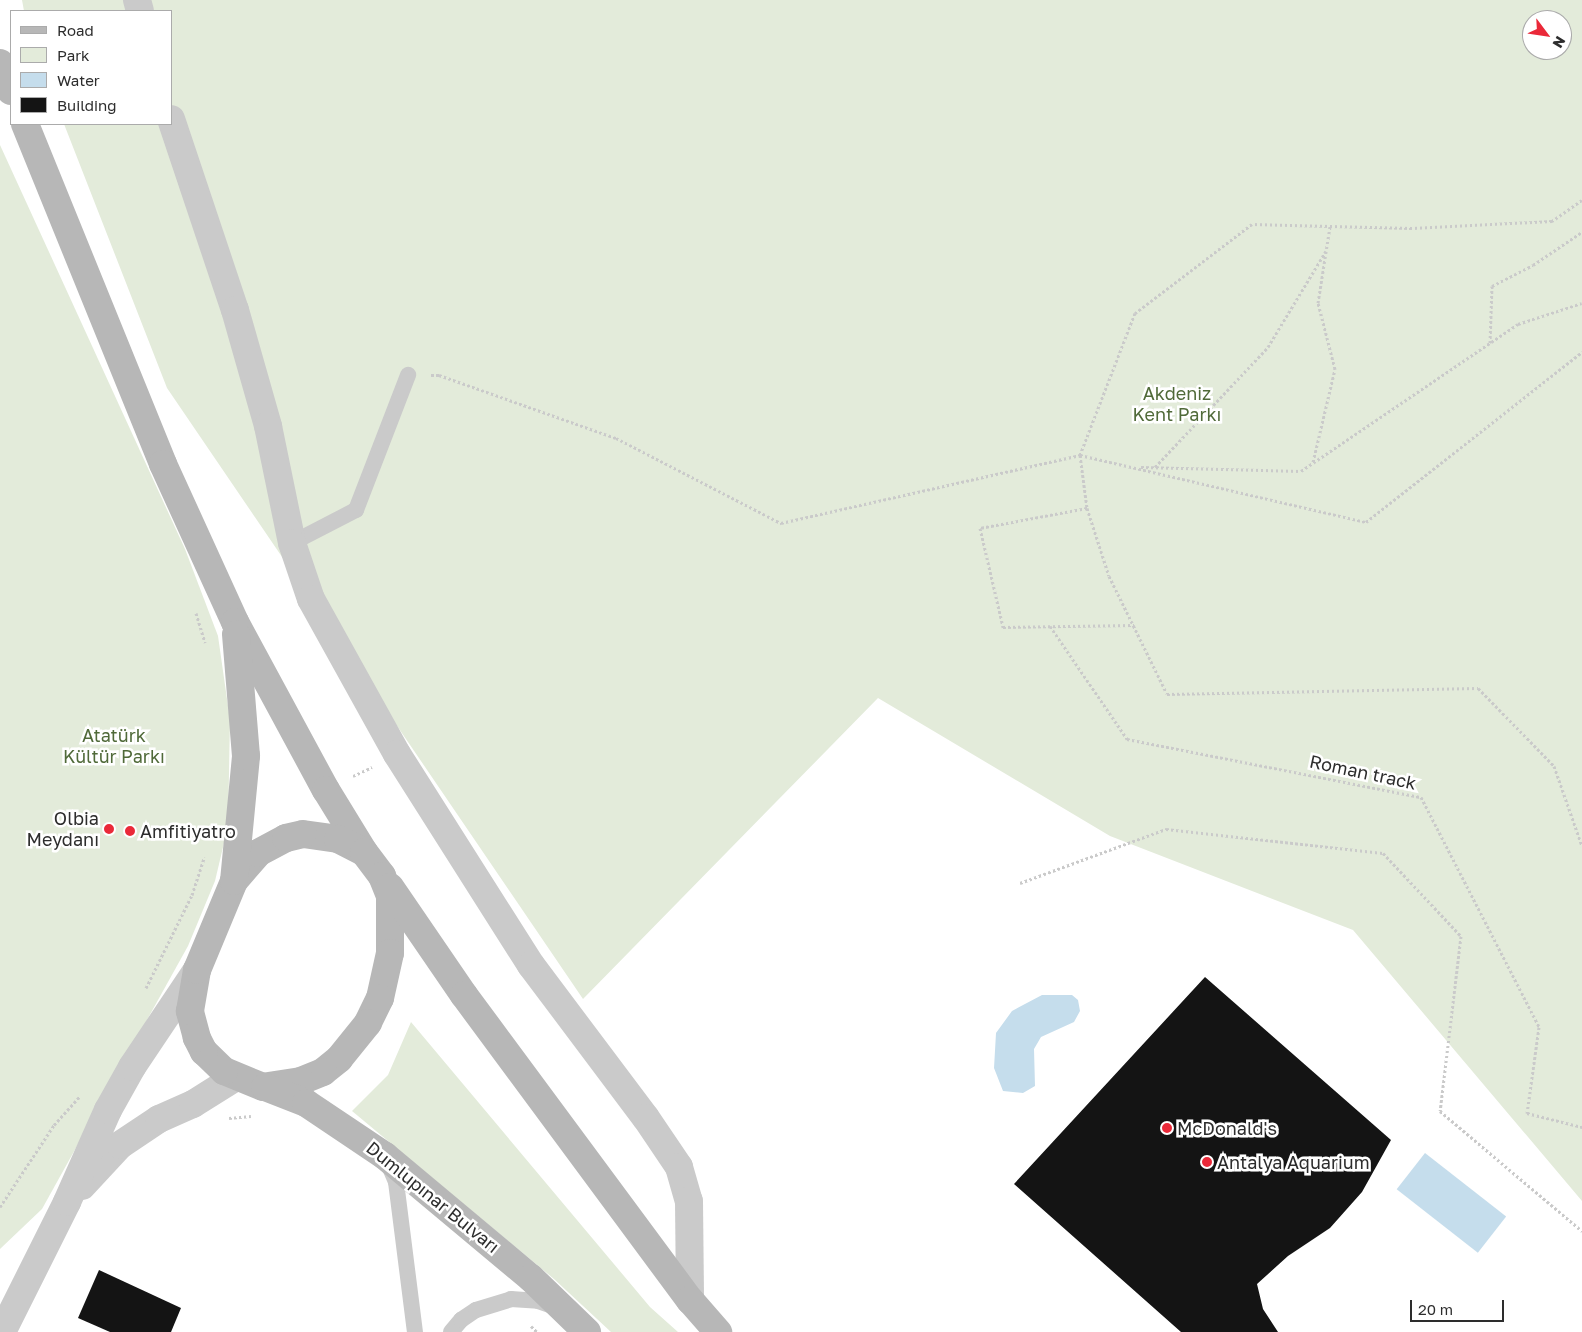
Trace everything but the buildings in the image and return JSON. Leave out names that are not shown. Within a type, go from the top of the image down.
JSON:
[{"type":"main road","points":[[0,63],[10,88]]},
{"type":"main road","points":[[25,125],[163,464],[235,622],[326,790],[364,852],[464,995],[690,1300],[718,1332]]},
{"type":"main road","points":[[234,881],[246,756],[235,622]]},
{"type":"main road","points":[[234,881],[258,853],[286,838],[303,834],[338,839],[364,852]]},
{"type":"main road","points":[[263,1087],[284,1085],[323,1072],[339,1059],[368,1022],[380,998],[390,952],[390,896],[382,876]]},
{"type":"main road","name":"Dumlupınar Bulvarı","points":[[234,881],[197,970],[190,1011],[196,1038],[213,1064],[236,1077],[306,1103],[385,1156],[531,1278],[587,1332]]},
{"type":"street","points":[[172,122],[235,310],[268,426],[292,543],[325,627],[397,754],[531,965],[646,1118],[679,1167],[689,1200],[690,1300]]},
{"type":"street","points":[[2,1332],[67,1202],[108,1110],[132,1067],[197,970]]},
{"type":"street","points":[[67,1202],[120,1145],[159,1119],[193,1104],[236,1077]]},
{"type":"lane","points":[[292,543],[356,510],[408,375]]},
{"type":"lane","points":[[385,1156],[396,1182],[415,1332]]},
{"type":"lane","points":[[451,1332],[461,1320],[476,1310],[505,1301],[538,1301],[565,1310]]},
{"type":"path","points":[[1582,200],[1552,220],[1412,228],[1252,224],[1135,312],[1080,455],[1087,508],[1110,576],[1168,694],[1478,688],[1554,766],[1582,845]]},
{"type":"path","points":[[1313,463],[1335,369],[1318,303],[1330,226]]},
{"type":"path","points":[[1490,343],[1492,286],[1533,265],[1582,232]]},
{"type":"path","points":[[1155,468],[1268,347],[1326,251]]},
{"type":"path","points":[[1132,467],[1301,471],[1518,324],[1582,303]]},
{"type":"path","points":[[408,375],[439,375],[616,438],[781,523],[1080,455],[1366,522],[1582,352]]},
{"type":"path","points":[[1087,508],[980,528],[1003,627],[1134,626]]},
{"type":"path","points":[[194,608],[207,651]]},
{"type":"path","name":"Roman track","points":[[1050,626],[1127,739],[1421,797],[1539,1027],[1527,1113],[1582,1127]]},
{"type":"path","points":[[1020,883],[1166,829],[1383,852],[1461,936],[1440,1111],[1582,1230]]},
{"type":"path","points":[[143,993],[192,895],[207,847]]},
{"type":"path","points":[[0,1207],[54,1125],[86,1090]]},
{"type":"path","points":[[223,1118],[260,1116]]},
{"type":"path","points":[[505,1301],[538,1332]]},
{"type":"green space","name":"Akdeniz Kent Parkı","points":[[22,0],[1582,0],[1582,1201],[1353,930],[1110,836],[878,698],[583,999],[167,388],[64,125],[172,125],[172,10],[24,10]]},
{"type":"green space","name":"Atatürk Kültür Parkı","points":[[0,145],[185,549],[218,636],[230,720],[228,826],[215,881],[188,946],[42,1209],[0,1249]]},
{"type":"green space","points":[[411,1022],[650,1307],[678,1332],[611,1332],[554,1279],[352,1111],[388,1075]]},
{"type":"water","points":[[1042,995],[1072,995],[1078,1000],[1080,1011],[1074,1022],[1041,1037],[1034,1049],[1035,1086],[1023,1093],[1003,1091],[994,1068],[996,1033],[1012,1011]]},
{"type":"water","points":[[1425,1153],[1506,1216],[1478,1253],[1397,1189]]},
{"type":"place","name":"Olbia Meydanı","points":[[109,829]]},
{"type":"place","name":"Amfitiyatro","points":[[130,831]]},
{"type":"place","name":"McDonald's","points":[[1167,1128]]},
{"type":"place","name":"Antalya Aquarium","points":[[1207,1162]]}]
